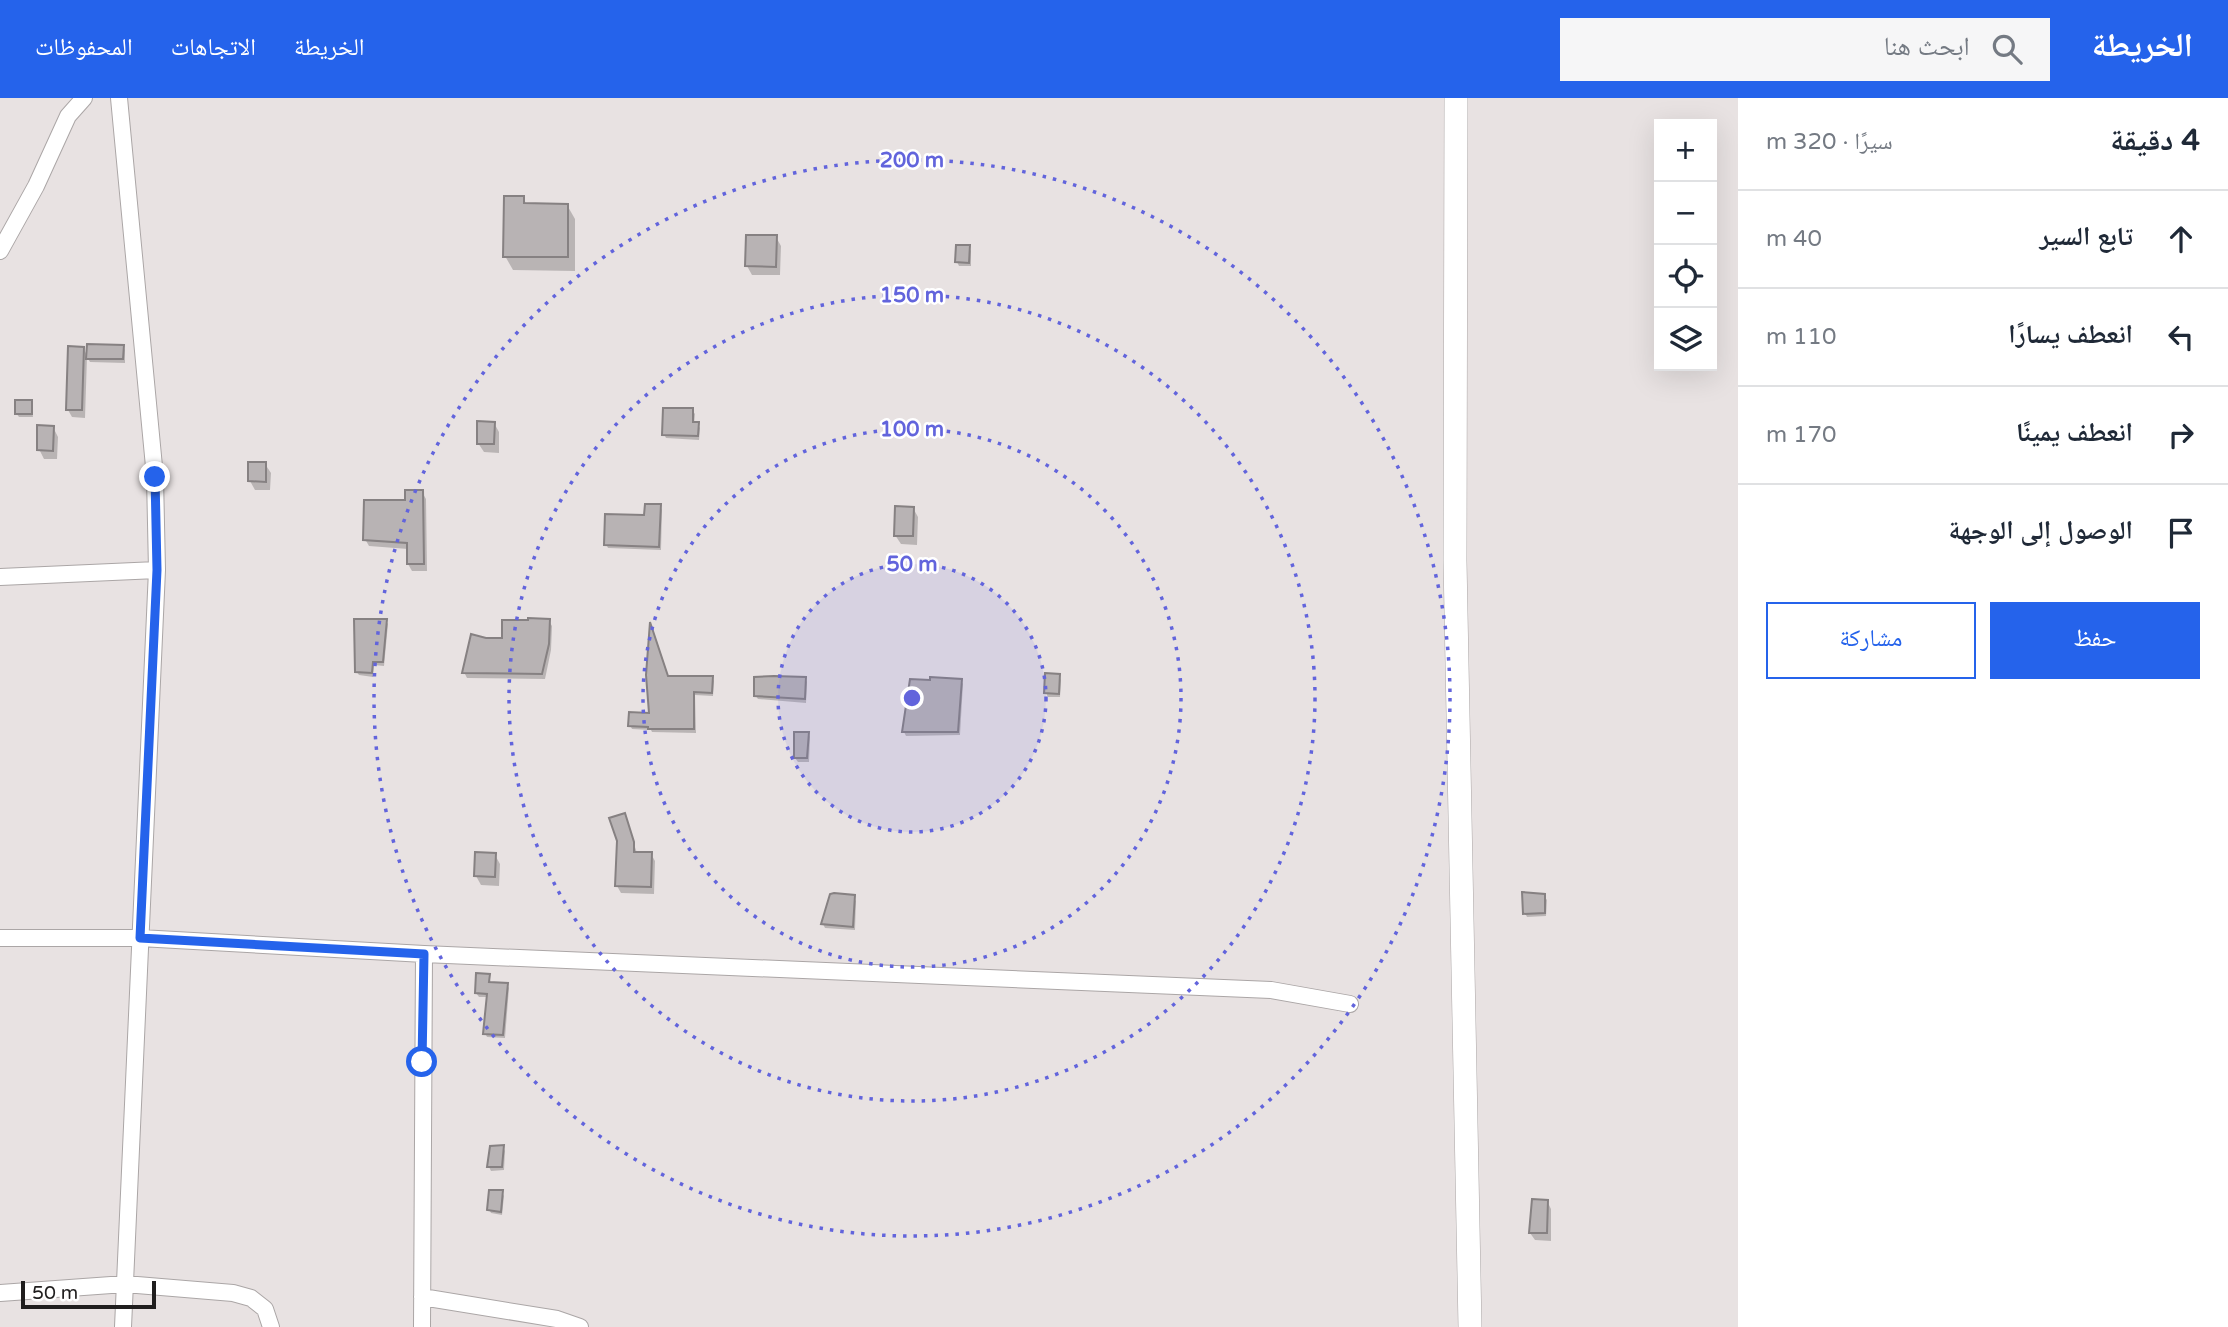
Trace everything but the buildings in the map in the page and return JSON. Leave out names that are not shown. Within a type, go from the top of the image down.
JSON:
[{"type":"main road","points":[[1456,98],[1455,561],[1470,1327]]},
{"type":"street","points":[[0,251],[36,186],[68,116],[84,98]]},
{"type":"street","points":[[119,98],[155,477],[157,570],[123,1327]]},
{"type":"street","points":[[0,578],[157,570]]},
{"type":"street","points":[[0,938],[140,938],[424,954],[1271,990],[1350,1004]]},
{"type":"street","points":[[422,1327],[424,954]]},
{"type":"street","points":[[0,1293],[125,1284],[233,1293],[251,1298],[265,1308],[271,1327]]},
{"type":"street","points":[[422,1297],[580,1327]]},
{"type":"route","points":[[155,477],[157,570],[140,938],[424,954],[422,1062]]}]
